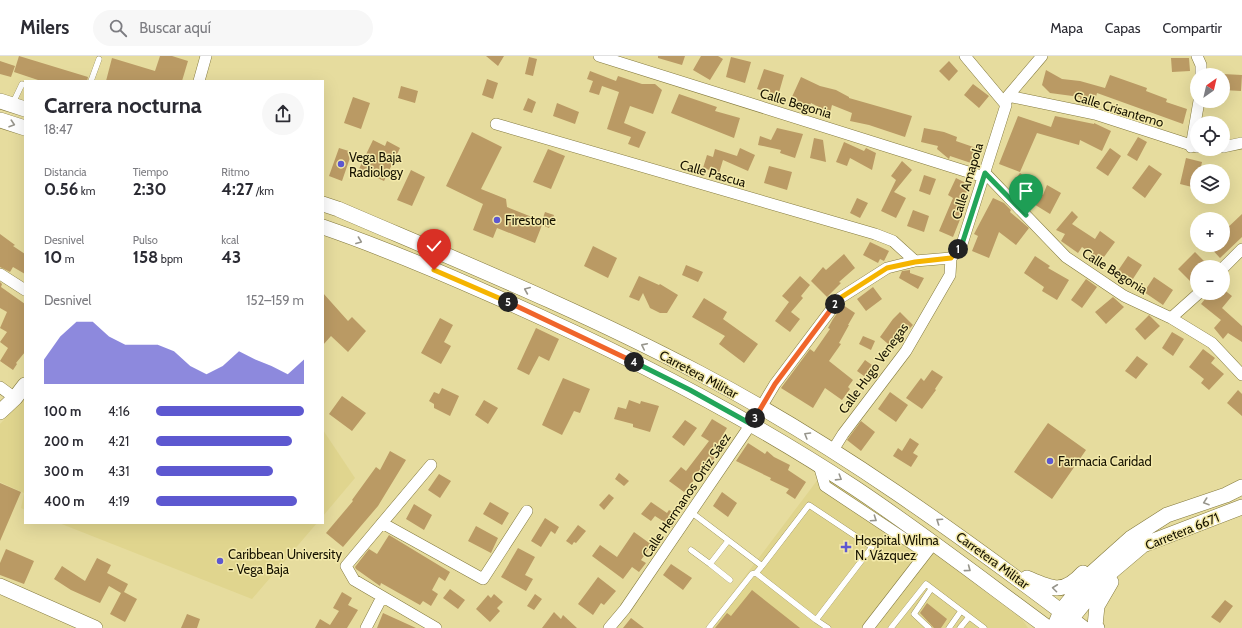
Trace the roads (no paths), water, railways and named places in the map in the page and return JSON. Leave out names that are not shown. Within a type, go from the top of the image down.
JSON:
[{"type":"main road","points":[[0,120],[24,128]]},
{"type":"main road","name":"Carretera Militar","points":[[324,204],[552,300],[699,372],[833,450],[947,527],[1083,628]]},
{"type":"main road","name":"Carretera Militar","points":[[324,227],[434,270],[545,318],[690,390],[751,424],[856,488],[929,548],[1048,628]]},
{"type":"main road","points":[[0,412],[15,398],[24,386]]},
{"type":"main road","name":"Carretera 6671","points":[[1057,628],[1093,572],[1131,538],[1167,515],[1226,495],[1242,487]]},
{"type":"main road","name":"Carretera 6671","points":[[1054,628],[1104,578],[1143,545],[1242,507]]},
{"type":"main road","points":[[1004,568],[1046,587],[1061,589],[1074,582],[1086,569],[1123,536],[1167,515]]},
{"type":"main road","points":[[1097,628],[1097,606],[1106,588],[1117,574],[1177,532]]},
{"type":"main road","points":[[0,586],[95,628]]},
{"type":"street","points":[[199,80],[206,56]]},
{"type":"street","name":"Calle Begonia","points":[[599,56],[984,175],[1066,257],[1124,296],[1171,318],[1212,343],[1242,376]]},
{"type":"street","points":[[965,56],[1007,100],[1042,56]]},
{"type":"street","points":[[1197,56],[1201,68]]},
{"type":"street","name":"Calle Amapola","points":[[951,258],[962,244],[1007,100]]},
{"type":"street","name":"Calle Crisantemo","points":[[1007,100],[1095,114],[1190,146]]},
{"type":"street","name":"Calle Pascua","points":[[496,124],[875,234],[893,241],[915,262]]},
{"type":"street","points":[[1230,146],[1242,143]]},
{"type":"street","points":[[1230,261],[1242,248]]},
{"type":"street","name":"Calle Hermanos Ortiz Sáez","points":[[609,628],[625,609],[751,424],[775,384],[840,298],[887,268],[915,262],[951,258]]},
{"type":"street","name":"Calle Hugo Venegas","points":[[833,450],[843,434],[906,351],[950,274],[951,258]]},
{"type":"street","points":[[0,274],[24,289]]},
{"type":"street","points":[[1171,318],[1190,300]]},
{"type":"street","points":[[0,387],[15,398]]},
{"type":"street","points":[[431,464],[346,566],[354,580],[436,628]]},
{"type":"street","points":[[382,523],[483,579],[527,511]]},
{"type":"street","points":[[868,628],[929,548]]},
{"type":"street","points":[[366,628],[382,597]]},
{"type":"lane","points":[[91,80],[99,59]]},
{"type":"lane","points":[[12,105],[22,84],[24,85]]},
{"type":"lane","points":[[709,628],[752,574],[756,574],[809,505],[872,547],[816,620]]},
{"type":"lane","points":[[691,512],[762,566]]},
{"type":"lane","points":[[710,564],[728,541]]},
{"type":"lane","points":[[691,550],[730,580]]},
{"type":"lane","points":[[756,574],[828,628]]},
{"type":"lane","points":[[891,628],[926,584],[984,628]]},
{"type":"lane","points":[[929,628],[914,614],[931,589]]},
{"type":"lane","points":[[949,628],[961,611]]},
{"type":"lane","points":[[960,628],[969,616]]},
{"type":"place","name":"Vega Baja Radiology","points":[[341,164]]},
{"type":"place","name":"Firestone","points":[[497,220]]},
{"type":"place","name":"Farmacia Caridad","points":[[1050,461]]},
{"type":"place","name":"Hospital Wilma N. Vázquez","points":[[846,547]]},
{"type":"place","name":"Caribbean University - Vega Baja","points":[[220,561]]}]
